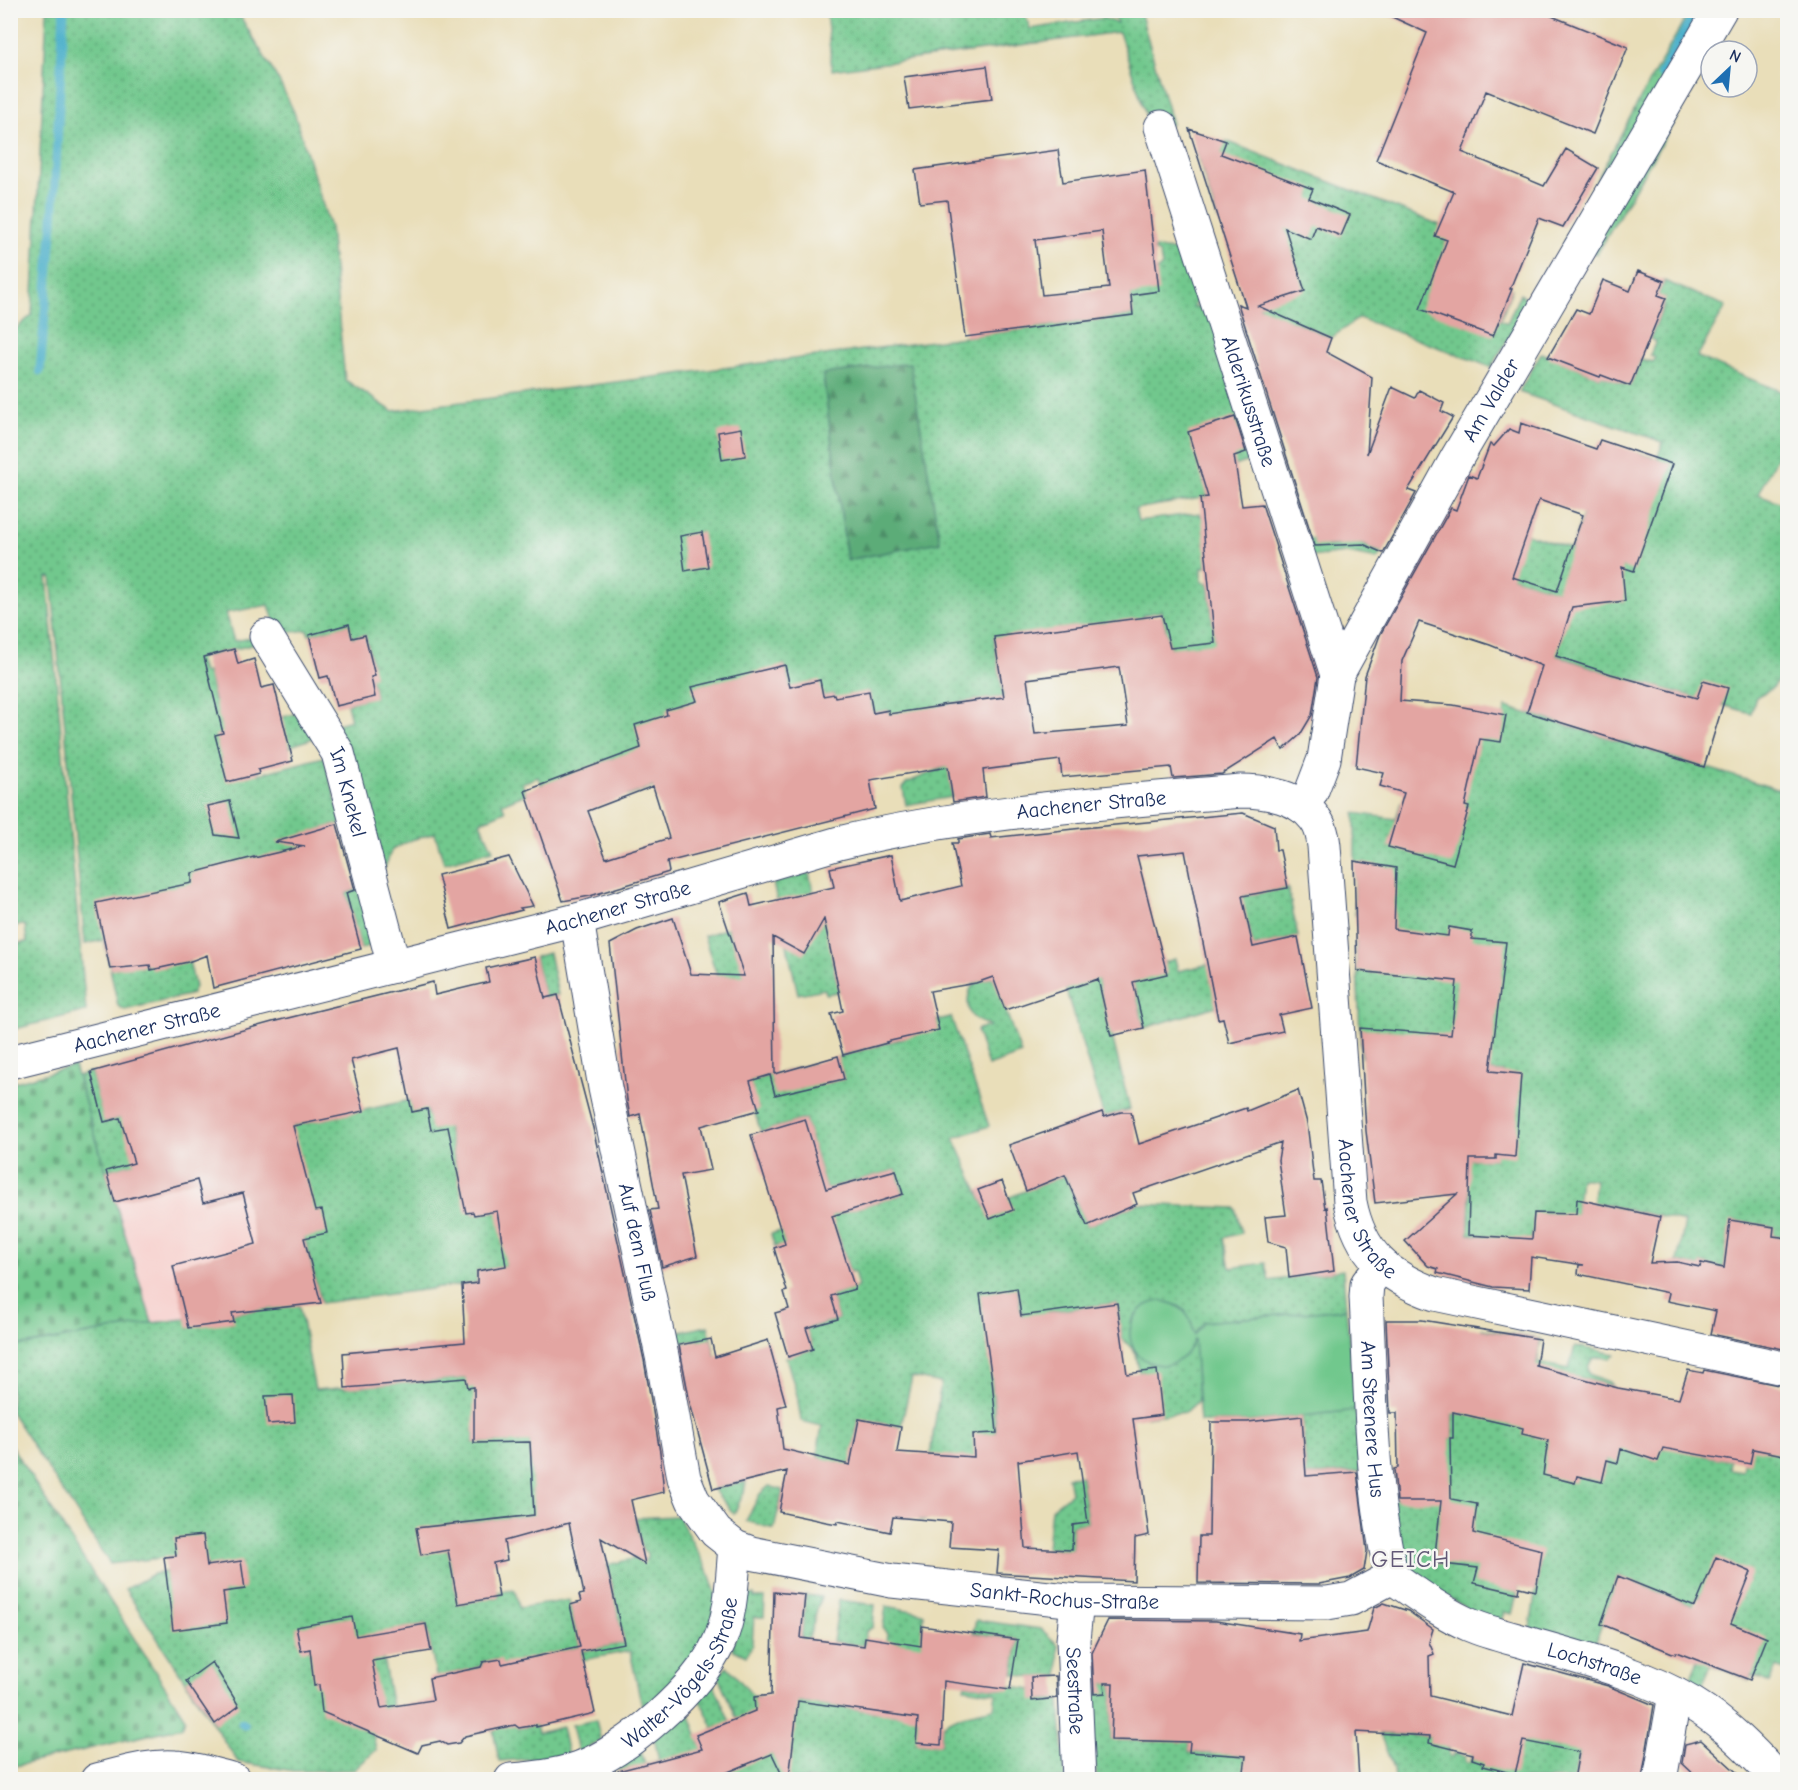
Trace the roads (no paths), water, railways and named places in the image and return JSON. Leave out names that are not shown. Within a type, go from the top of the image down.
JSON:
[{"type":"street","name":"Am Valder","points":[[1301,806],[1311,793],[1323,759],[1337,675],[1458,456],[1720,10]]},
{"type":"street","name":"Alderikusstraße","points":[[1161,127],[1337,675]]},
{"type":"street","name":"Im Knekel","points":[[266,636],[338,753],[394,966]]},
{"type":"street","name":"Aachener Straße","points":[[10,1062],[577,920],[839,843],[919,825],[1027,810],[1240,791],[1264,793],[1290,800],[1301,806],[1317,820],[1323,840],[1350,1202],[1357,1231],[1369,1252],[1381,1265],[1404,1282],[1435,1294],[1788,1369]]},
{"type":"street","name":"Auf dem Fluß","points":[[577,920],[605,1088],[662,1356],[684,1478],[693,1500],[706,1520],[716,1532],[735,1547]]},
{"type":"street","name":"Am Steenere Hus","points":[[1381,1265],[1367,1284],[1366,1298],[1376,1475],[1382,1530],[1392,1577]]},
{"type":"street","name":"Sankt-Rochus-Straße","points":[[735,1547],[751,1553],[892,1581],[1077,1601],[1327,1603],[1351,1599],[1392,1577]]},
{"type":"street","name":"Walter-Vögels-Straße","points":[[511,1779],[550,1776],[581,1768],[612,1752],[668,1707],[695,1678],[719,1642],[728,1609],[735,1547]]},
{"type":"street","name":"Lochstraße","points":[[1392,1577],[1440,1610],[1469,1625],[1612,1667],[1658,1685],[1694,1704],[1726,1727],[1779,1779]]},
{"type":"street","name":"Seestraße","points":[[1077,1601],[1073,1640],[1079,1779]]},
{"type":"street","points":[[1660,1779],[1675,1694]]},
{"type":"street","points":[[97,1779],[152,1767],[175,1767],[234,1779]]},
{"type":"waterway","points":[[40,371],[53,221],[64,10]]},
{"type":"waterway","points":[[1661,74],[1697,10]]},
{"type":"district","name":"GEICH","points":[[1411,1559]]}]
